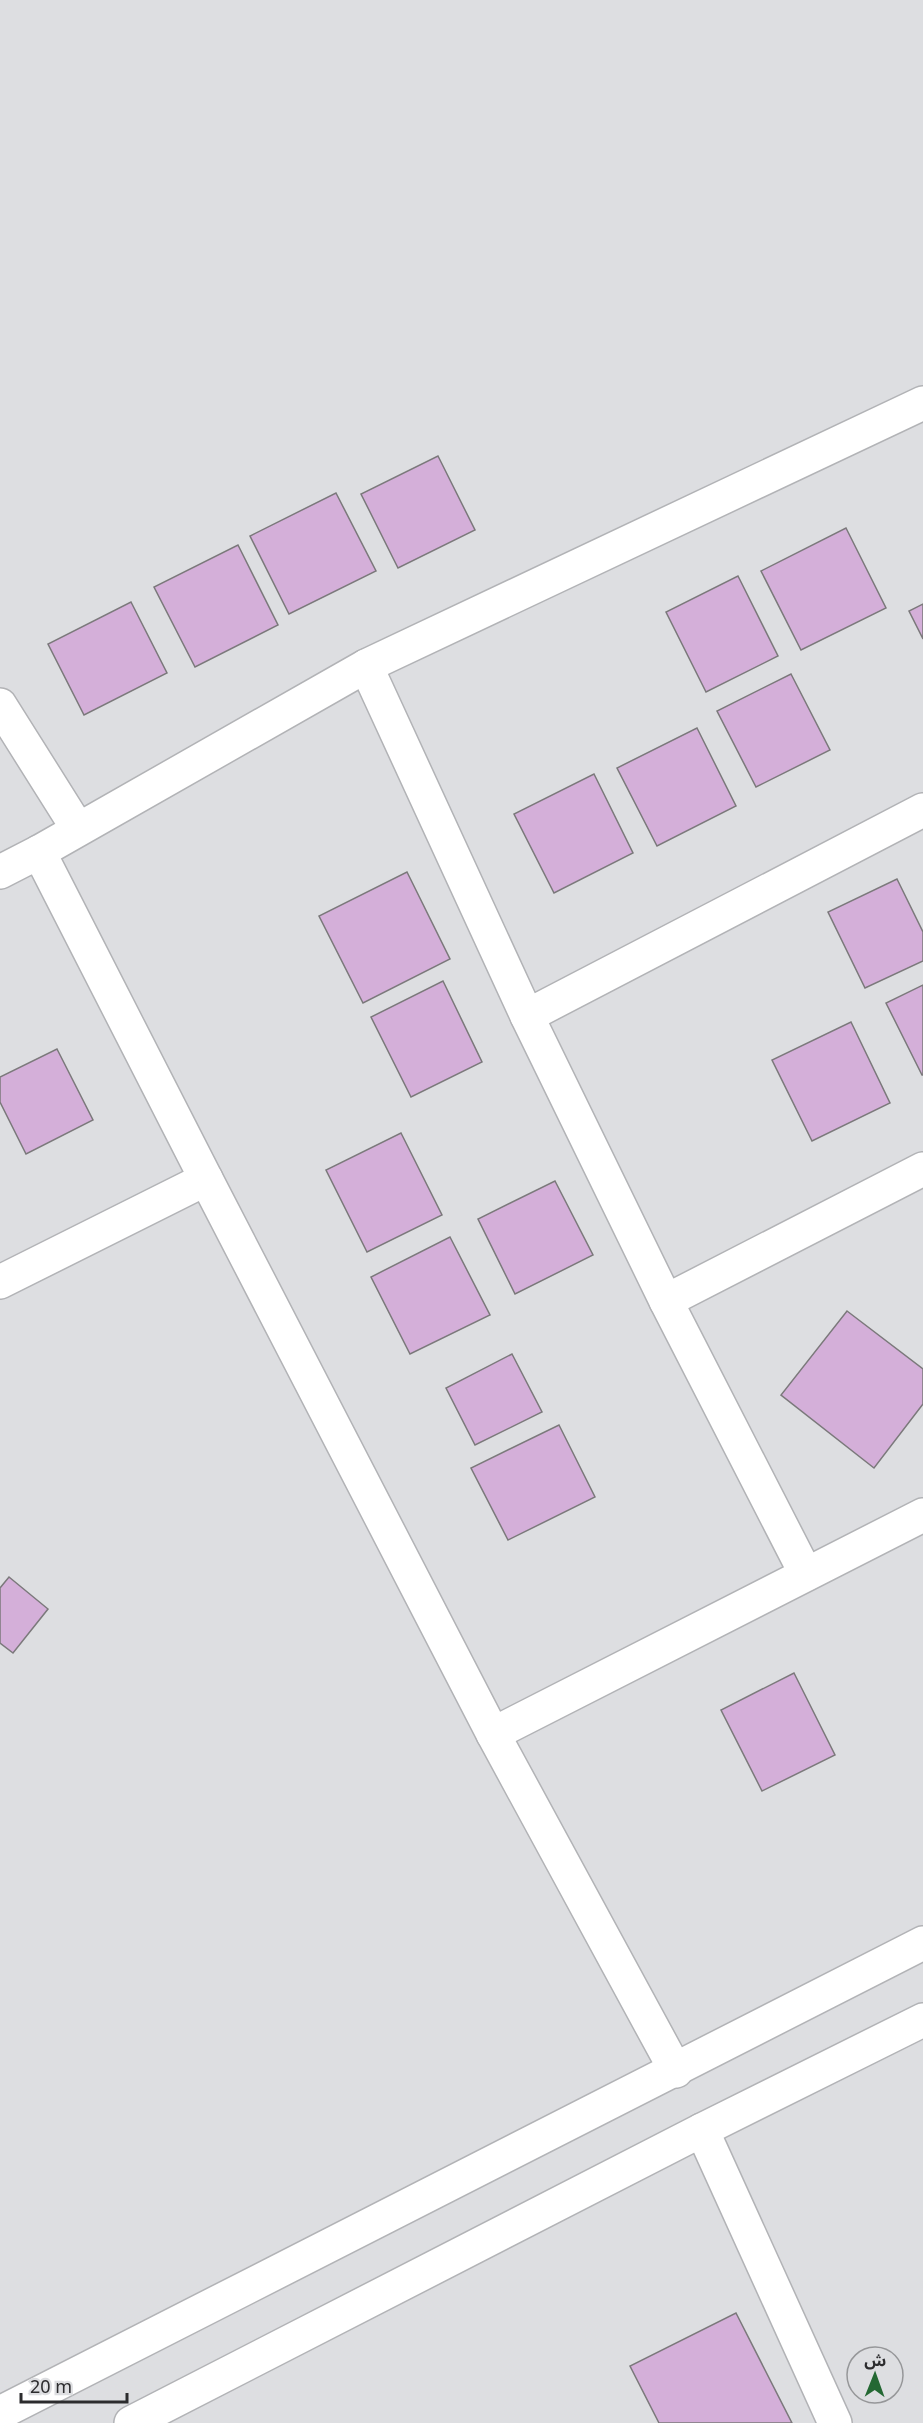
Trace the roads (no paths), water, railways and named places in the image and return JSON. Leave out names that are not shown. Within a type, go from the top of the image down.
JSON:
[{"type":"street","points":[[0,872],[366,666],[923,403]]},
{"type":"street","points":[[366,666],[526,1016],[666,1301],[806,1574]]},
{"type":"street","points":[[0,705],[78,829]]},
{"type":"street","points":[[526,1016],[923,810]]},
{"type":"street","points":[[39,852],[494,1734],[676,2071]]},
{"type":"street","points":[[666,1301],[923,1169]]},
{"type":"street","points":[[0,1282],[206,1179]]},
{"type":"street","points":[[494,1734],[923,1515]]},
{"type":"street","points":[[0,2413],[676,2071],[923,1943]]},
{"type":"street","points":[[131,2423],[702,2130],[923,2020]]},
{"type":"street","points":[[702,2130],[835,2423]]}]
